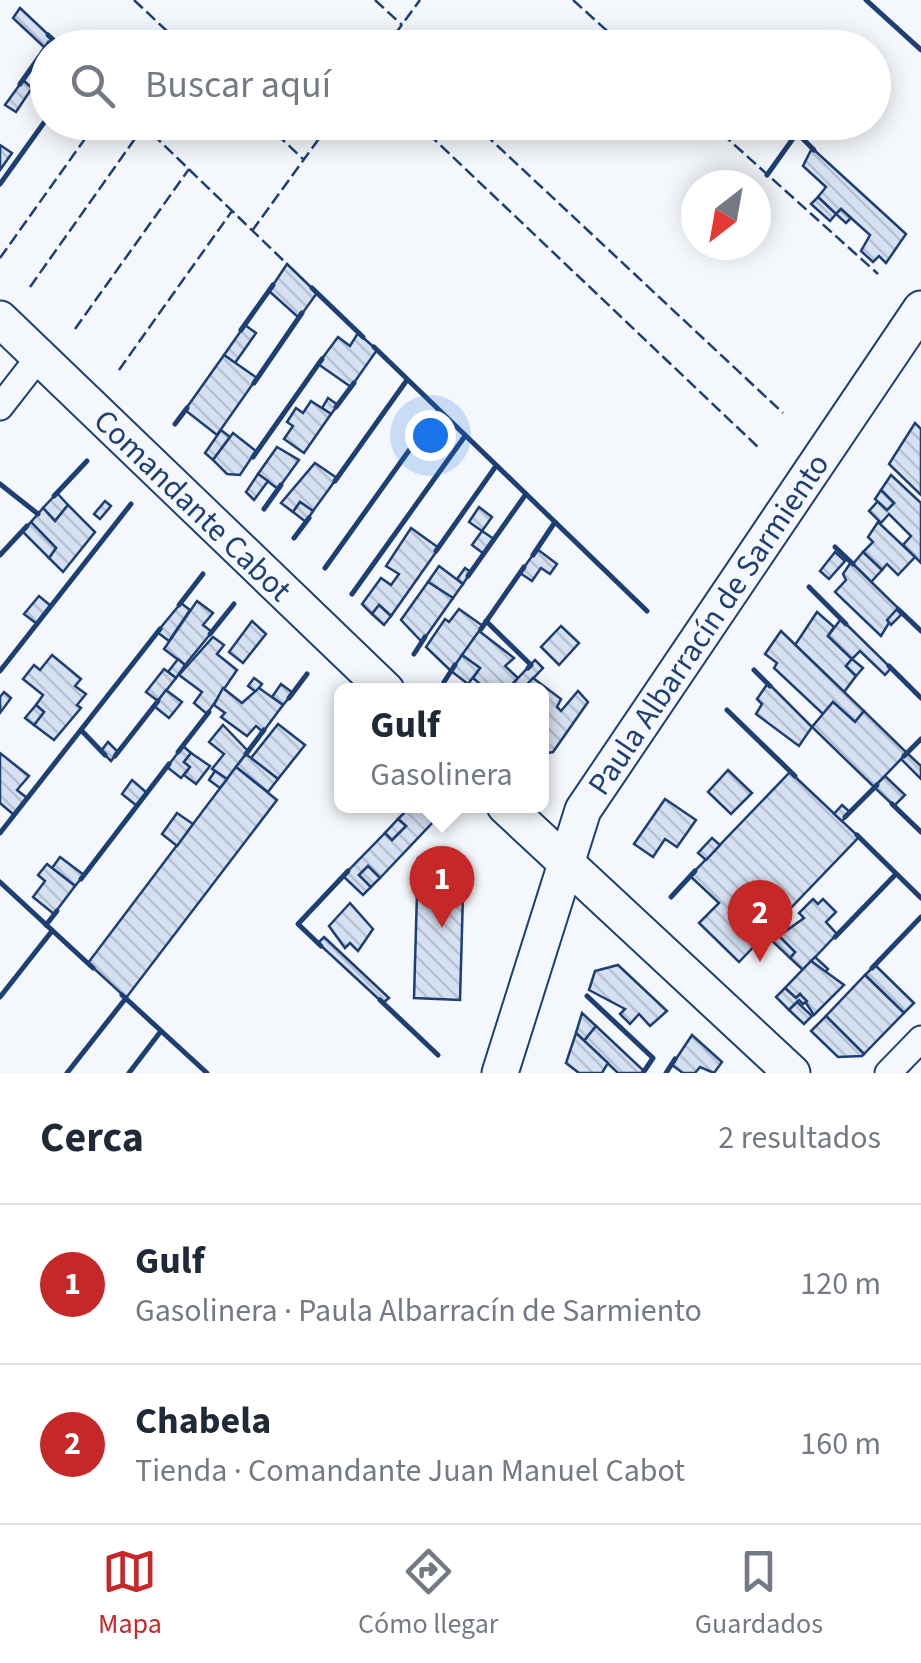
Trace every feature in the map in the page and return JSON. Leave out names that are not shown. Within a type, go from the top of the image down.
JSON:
[{"type":"main road","name":"Paula Albarracín de Sarmiento","points":[[500,1073],[584,810],[634,730],[921,310]]},
{"type":"main road","name":"Comandante Cabot","points":[[0,319],[379,683]]},
{"type":"main road","points":[[512,813],[792,1073]]},
{"type":"street","points":[[0,407],[39,357]]},
{"type":"street","points":[[888,1073],[921,1040]]},
{"type":"building","points":[[20,8],[43,30],[30,30],[30,34],[13,18]]},
{"type":"building","points":[[23,80],[30,86],[16,112],[5,105]]},
{"type":"building","points":[[0,145],[12,153],[0,170]]},
{"type":"building","points":[[812,148],[906,234],[886,263],[879,256],[873,262],[861,251],[870,235],[841,209],[836,214],[818,197],[826,187],[803,166]]},
{"type":"building","points":[[818,197],[836,214],[830,221],[811,204]]},
{"type":"building","points":[[841,209],[851,218],[846,223],[836,214]]},
{"type":"building","points":[[287,264],[317,293],[299,318],[269,291]]},
{"type":"building","points":[[245,325],[256,333],[235,363],[224,355]]},
{"type":"building","points":[[358,333],[377,350],[351,387],[318,364],[338,337],[350,346]]},
{"type":"building","points":[[224,355],[257,378],[217,435],[185,410]]},
{"type":"building","points":[[328,398],[338,405],[331,414],[322,408]]},
{"type":"building","points":[[311,401],[331,414],[304,453],[284,439],[293,426],[287,422],[296,408],[303,413]]},
{"type":"building","points":[[915,423],[921,429],[921,495],[889,464]]},
{"type":"building","points":[[221,430],[230,437],[213,460],[205,453]]},
{"type":"building","points":[[233,433],[256,451],[240,475],[227,474],[213,460]]},
{"type":"building","points":[[277,447],[299,460],[278,489],[258,474]]},
{"type":"building","points":[[315,463],[337,478],[313,511],[300,502],[293,512],[281,503]]},
{"type":"building","points":[[258,474],[268,481],[254,500],[246,492]]},
{"type":"building","points":[[891,475],[921,503],[921,563],[903,545],[911,536],[889,514],[881,523],[869,511],[878,501],[887,510],[894,503],[881,490]]},
{"type":"building","points":[[881,490],[894,503],[887,510],[875,499]]},
{"type":"building","points":[[57,493],[68,505],[55,521],[43,508]]},
{"type":"building","points":[[105,501],[111,506],[100,519],[94,514]]},
{"type":"building","points":[[300,502],[313,511],[306,522],[293,512]]},
{"type":"building","points":[[68,505],[95,532],[63,572],[49,558],[56,548],[31,522],[43,508],[55,521]]},
{"type":"building","points":[[479,507],[492,517],[482,531],[469,522]]},
{"type":"building","points":[[31,522],[56,548],[49,558],[22,531]]},
{"type":"building","points":[[878,522],[915,557],[898,575],[887,564],[882,570],[863,552],[873,542],[868,537]]},
{"type":"building","points":[[411,528],[439,548],[391,616],[379,605],[372,614],[362,604],[381,578],[391,585],[399,574],[386,566]]},
{"type":"building","points":[[482,531],[494,539],[484,554],[472,545]]},
{"type":"building","points":[[537,549],[557,564],[550,574],[541,568],[532,581],[520,573]]},
{"type":"building","points":[[835,552],[845,561],[829,579],[820,571]]},
{"type":"building","points":[[863,552],[882,570],[871,582],[853,564]]},
{"type":"building","points":[[851,562],[898,608],[881,636],[835,592],[846,580],[843,574]]},
{"type":"building","points":[[439,566],[463,584],[453,598],[428,582]]},
{"type":"building","points":[[465,568],[471,572],[463,584],[457,579]]},
{"type":"building","points":[[428,582],[453,598],[422,642],[401,620]]},
{"type":"building","points":[[39,596],[51,606],[37,624],[24,614]]},
{"type":"building","points":[[197,601],[213,613],[203,625],[212,632],[185,665],[164,649]]},
{"type":"building","points":[[181,603],[190,610],[169,641],[157,632]]},
{"type":"building","points":[[379,605],[391,616],[384,625],[372,614]]},
{"type":"building","points":[[898,608],[903,613],[891,625],[887,620]]},
{"type":"building","points":[[459,609],[483,626],[451,671],[426,647],[445,619],[449,622]]},
{"type":"building","points":[[817,612],[834,627],[828,636],[852,659],[846,666],[856,676],[844,692],[795,645]]},
{"type":"building","points":[[841,619],[891,668],[885,675],[860,651],[852,659],[828,636]]},
{"type":"building","points":[[252,621],[266,634],[243,663],[229,652]]},
{"type":"building","points":[[561,626],[579,643],[559,665],[541,647]]},
{"type":"building","points":[[479,631],[514,658],[505,666],[518,678],[513,683],[479,683],[473,678],[480,668],[462,655]]},
{"type":"building","points":[[781,631],[864,711],[855,722],[833,702],[823,714],[774,668],[777,663],[765,654]]},
{"type":"building","points":[[213,637],[224,645],[217,654],[237,670],[207,714],[194,703],[202,692],[179,675]]},
{"type":"building","points":[[52,655],[81,679],[75,686],[86,694],[77,705],[81,708],[54,740],[34,725],[44,712],[36,705],[43,695],[23,679],[34,665],[40,670]]},
{"type":"building","points":[[462,655],[480,668],[469,683],[451,671]]},
{"type":"building","points":[[178,659],[185,665],[176,678],[168,672]]},
{"type":"building","points":[[852,659],[863,668],[856,676],[846,666]]},
{"type":"building","points":[[535,660],[543,668],[529,683],[514,683]]},
{"type":"building","points":[[164,669],[176,678],[158,701],[146,692]]},
{"type":"building","points":[[254,678],[262,684],[256,692],[248,686]]},
{"type":"building","points":[[768,683],[812,727],[799,746],[756,714],[762,704],[757,699]]},
{"type":"building","points":[[281,684],[293,693],[283,705],[272,697]]},
{"type":"building","points":[[223,688],[242,703],[259,688],[283,705],[263,732],[256,726],[247,736],[221,717],[225,713],[214,705]]},
{"type":"building","points":[[166,690],[182,702],[169,718],[154,706]]},
{"type":"building","points":[[549,690],[561,699],[557,707],[561,711],[578,691],[588,702],[549,753]]},
{"type":"building","points":[[4,692],[11,698],[0,713],[0,697]]},
{"type":"building","points":[[833,702],[855,722],[864,711],[907,753],[874,787],[812,727]]},
{"type":"building","points":[[36,705],[44,712],[34,725],[25,718]]},
{"type":"building","points":[[278,724],[305,745],[278,779],[251,758]]},
{"type":"building","points":[[223,725],[248,751],[227,779],[212,769],[224,754],[209,742]]},
{"type":"building","points":[[108,742],[118,752],[111,761],[101,751]]},
{"type":"building","points":[[183,746],[191,753],[184,762],[190,767],[181,778],[167,767]]},
{"type":"building","points":[[0,753],[29,776],[17,790],[27,798],[14,815],[0,803]]},
{"type":"building","points":[[191,753],[210,766],[196,784],[184,775],[190,767],[184,762]]},
{"type":"building","points":[[907,753],[921,766],[921,779],[901,759]]},
{"type":"building","points":[[246,754],[278,779],[268,792],[236,767]]},
{"type":"building","points":[[236,767],[277,800],[126,998],[88,963]]},
{"type":"building","points":[[728,770],[752,793],[731,814],[708,792]]},
{"type":"building","points":[[215,771],[227,779],[220,788],[209,780]]},
{"type":"building","points":[[790,772],[859,837],[739,962],[699,923],[719,903],[690,876]]},
{"type":"building","points":[[885,776],[905,795],[894,806],[874,787]]},
{"type":"building","points":[[132,780],[147,793],[137,806],[122,794]]},
{"type":"building","points":[[665,799],[696,820],[677,847],[665,839],[653,857],[634,844]]},
{"type":"building","points":[[842,805],[850,812],[842,821],[834,814]]},
{"type":"building","points":[[177,813],[193,824],[177,846],[162,834]]},
{"type":"building","points":[[404,813],[425,813],[434,821],[380,878],[368,866],[359,875],[371,887],[363,895],[343,876],[385,833],[392,840],[406,826],[398,819]]},
{"type":"building","points":[[398,819],[406,826],[392,840],[385,833]]},
{"type":"building","points":[[712,838],[720,845],[706,860],[698,853]]},
{"type":"building","points":[[60,857],[84,875],[75,886],[52,868]]},
{"type":"building","points":[[418,858],[464,859],[460,1000],[414,998]]},
{"type":"building","points":[[47,864],[75,886],[54,914],[33,897],[45,881],[38,875]]},
{"type":"building","points":[[368,866],[380,878],[371,887],[359,875]]},
{"type":"building","points":[[813,899],[818,904],[823,899],[836,912],[826,922],[837,934],[803,970],[790,958],[795,952],[779,936],[804,918],[799,913]]},
{"type":"building","points":[[350,903],[373,929],[358,951],[350,943],[345,948],[329,926]]},
{"type":"building","points":[[771,928],[795,952],[790,958],[766,935]]},
{"type":"building","points":[[324,937],[389,998],[383,1003],[318,943]]},
{"type":"building","points":[[815,957],[828,969],[824,974],[811,961]]},
{"type":"building","points":[[811,961],[844,985],[814,1015],[800,994],[796,998],[785,988]]},
{"type":"building","points":[[618,965],[667,1011],[650,1026],[639,1014],[630,1024],[620,1014],[625,1009],[589,990],[595,971]]},
{"type":"building","points":[[875,965],[914,1003],[904,1013],[865,975]]},
{"type":"building","points":[[865,975],[904,1013],[864,1054],[826,1016]]},
{"type":"building","points":[[785,988],[796,998],[800,994],[807,1001],[803,1004],[799,1000],[789,1010],[776,997]]},
{"type":"building","points":[[797,1002],[812,1016],[804,1024],[789,1010]]},
{"type":"building","points":[[582,1013],[596,1026],[584,1041],[576,1033]]},
{"type":"building","points":[[826,1016],[862,1056],[838,1057],[811,1031]]},
{"type":"building","points":[[596,1026],[643,1073],[618,1073],[584,1041]]},
{"type":"building","points":[[576,1033],[608,1063],[602,1073],[579,1073],[566,1063]]},
{"type":"building","points":[[692,1035],[722,1062],[714,1073],[700,1067],[695,1073],[683,1073],[672,1065]]},
{"type":"fence","points":[[134,0],[166,30]]},
{"type":"fence","points":[[375,0],[402,25]]},
{"type":"fence","points":[[398,30],[420,0]]},
{"type":"fence","points":[[573,0],[606,30]]},
{"type":"fence","points":[[0,258],[84,140]]},
{"type":"fence","points":[[30,287],[134,140]]},
{"type":"fence","points":[[159,140],[287,264]]},
{"type":"fence","points":[[283,140],[304,160]]},
{"type":"fence","points":[[252,231],[318,140]]},
{"type":"fence","points":[[435,140],[759,448]]},
{"type":"fence","points":[[491,140],[783,413]]},
{"type":"fence","points":[[729,140],[878,274]]},
{"type":"fence","points":[[75,329],[189,169]]},
{"type":"fence","points":[[119,370],[232,211]]},
{"type":"wall","points":[[866,0],[921,50]]},
{"type":"wall","points":[[20,84],[30,70]]},
{"type":"wall","points":[[0,184],[32,140]]},
{"type":"wall","points":[[771,170],[792,140]]},
{"type":"wall","points":[[804,140],[814,150]]},
{"type":"wall","points":[[241,330],[273,285]]},
{"type":"wall","points":[[312,288],[363,337]]},
{"type":"wall","points":[[254,383],[302,313]]},
{"type":"wall","points":[[374,347],[647,611]]},
{"type":"wall","points":[[253,457],[322,359]]},
{"type":"wall","points":[[335,481],[407,380]]},
{"type":"wall","points":[[336,407],[354,383]]},
{"type":"wall","points":[[175,424],[187,408]]},
{"type":"wall","points":[[325,568],[438,410]]},
{"type":"wall","points":[[352,594],[465,436]]},
{"type":"wall","points":[[54,496],[87,461]]},
{"type":"wall","points":[[436,551],[496,466]]},
{"type":"wall","points":[[0,484],[38,514]]},
{"type":"wall","points":[[264,509],[281,485]]},
{"type":"wall","points":[[468,576],[526,494]]},
{"type":"wall","points":[[0,671],[131,504]]},
{"type":"wall","points":[[294,538],[309,518]]},
{"type":"wall","points":[[533,555],[555,522]]},
{"type":"wall","points":[[0,555],[27,526]]},
{"type":"wall","points":[[835,547],[853,564]]},
{"type":"wall","points":[[481,629],[524,567]]},
{"type":"wall","points":[[179,605],[203,574]]},
{"type":"wall","points":[[809,587],[846,624]]},
{"type":"wall","points":[[210,634],[234,604]]},
{"type":"wall","points":[[899,610],[921,631]]},
{"type":"wall","points":[[486,621],[531,665],[528,668]]},
{"type":"wall","points":[[0,833],[160,629]]},
{"type":"wall","points":[[414,654],[425,637]]},
{"type":"wall","points":[[444,682],[455,665]]},
{"type":"wall","points":[[889,666],[921,698]]},
{"type":"wall","points":[[754,670],[770,686]]},
{"type":"wall","points":[[289,698],[307,674]]},
{"type":"wall","points":[[115,756],[158,701]]},
{"type":"wall","points":[[727,710],[795,776]]},
{"type":"wall","points":[[178,752],[209,712]]},
{"type":"wall","points":[[81,730],[105,755]]},
{"type":"wall","points":[[246,754],[264,730]]},
{"type":"wall","points":[[904,756],[921,739]]},
{"type":"wall","points":[[81,879],[169,764]]},
{"type":"wall","points":[[845,817],[877,785]]},
{"type":"wall","points":[[892,804],[921,832]]},
{"type":"wall","points":[[857,835],[921,898]]},
{"type":"wall","points":[[321,946],[298,924],[348,871]]},
{"type":"wall","points":[[671,897],[695,871]]},
{"type":"wall","points":[[835,937],[896,874]]},
{"type":"wall","points":[[0,882],[93,968]]},
{"type":"wall","points":[[46,925],[57,911]]},
{"type":"wall","points":[[872,968],[921,917]]},
{"type":"wall","points":[[0,997],[52,931]]},
{"type":"wall","points":[[122,995],[207,1073]]},
{"type":"wall","points":[[587,996],[653,1058],[643,1073]]},
{"type":"wall","points":[[67,1073],[126,998]]},
{"type":"wall","points":[[380,1000],[438,1055]]},
{"type":"wall","points":[[129,1073],[161,1031]]},
{"type":"wall","points":[[666,1073],[675,1059]]},
{"type":"place","name":"Gulf","points":[[442,928]]},
{"type":"place","name":"Chabela","points":[[760,962]]}]
